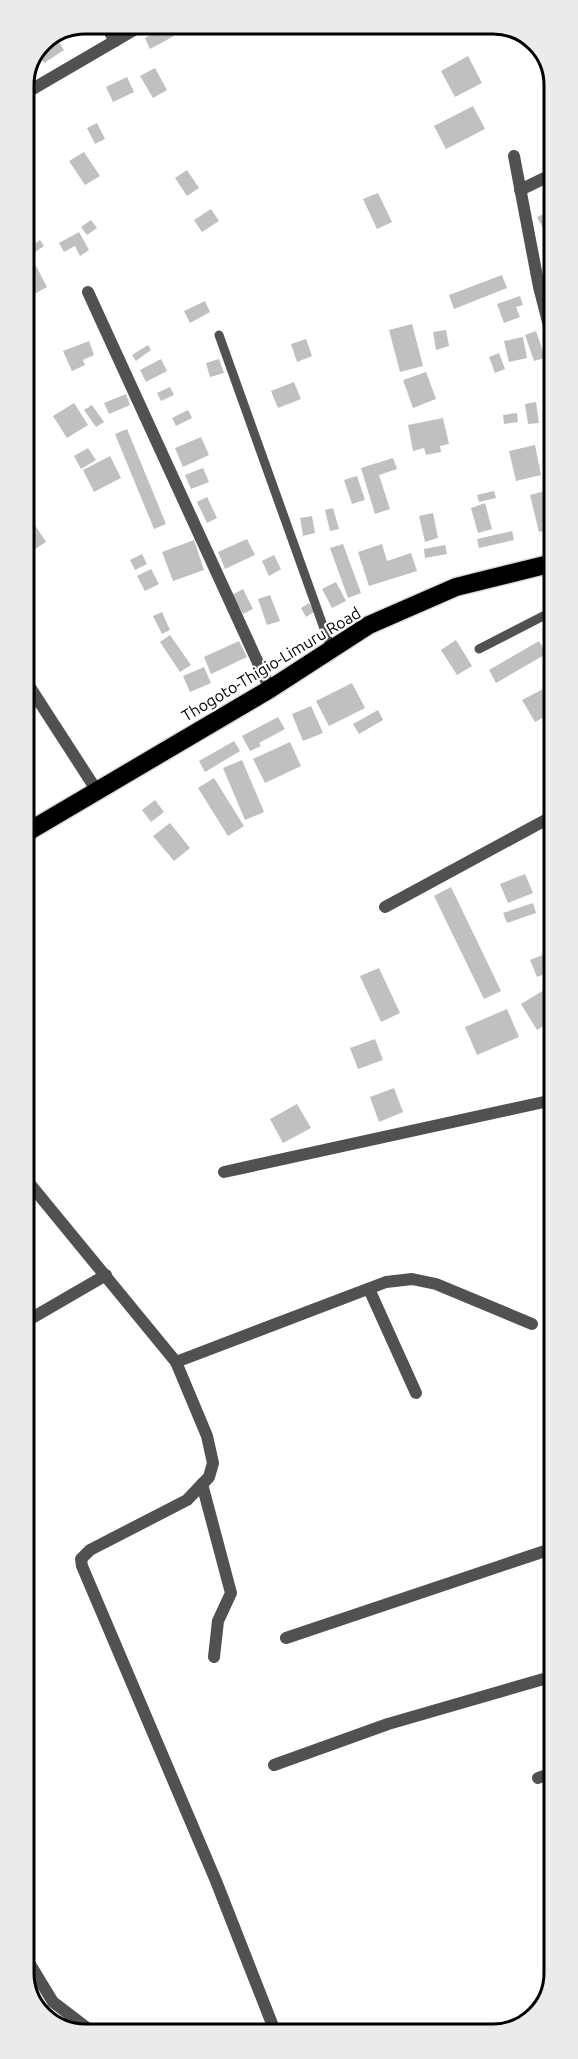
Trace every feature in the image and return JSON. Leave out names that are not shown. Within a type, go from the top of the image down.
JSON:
[{"type":"highway","name":"Thogoto-Thigio-Limuru Road","points":[[34,828],[270,688],[369,625],[456,587],[544,565]]},
{"type":"street","points":[[111,34],[115,41]]},
{"type":"street","points":[[34,88],[127,34]]},
{"type":"street","points":[[514,156],[544,306]]},
{"type":"street","points":[[520,190],[544,178]]},
{"type":"street","points":[[88,292],[270,688]]},
{"type":"street","points":[[34,693],[97,791]]},
{"type":"street","points":[[385,907],[544,821]]},
{"type":"street","points":[[224,1172],[544,1102]]},
{"type":"street","points":[[34,1189],[176,1362],[207,1436],[213,1463],[210,1477],[187,1500],[90,1550],[81,1559],[216,1881],[272,2024]]},
{"type":"street","points":[[34,1318],[106,1275]]},
{"type":"street","points":[[176,1362],[386,1282],[412,1279],[436,1284],[532,1324]]},
{"type":"street","points":[[369,1289],[416,1393]]},
{"type":"street","points":[[202,1484],[231,1593],[218,1620],[214,1657]]},
{"type":"street","points":[[286,1638],[544,1551]]},
{"type":"street","points":[[274,1765],[388,1724],[544,1679]]},
{"type":"street","points":[[538,1778],[544,1776]]},
{"type":"street","points":[[34,1971],[53,2002],[82,2024]]},
{"type":"lane","points":[[219,335],[332,648]]},
{"type":"lane","points":[[479,649],[544,616]]},
{"type":"building","points":[[152,34],[174,36],[150,49],[145,38]]},
{"type":"building","points":[[59,42],[64,50],[44,63],[43,57]]},
{"type":"building","points":[[468,56],[482,83],[455,97],[441,71]]},
{"type":"building","points":[[155,68],[167,90],[153,98],[140,76]]},
{"type":"building","points":[[127,77],[134,92],[113,102],[106,87]]},
{"type":"building","points":[[473,106],[485,129],[446,149],[434,126]]},
{"type":"building","points":[[97,123],[105,139],[95,144],[87,128]]},
{"type":"building","points":[[84,152],[100,176],[85,185],[69,161]]},
{"type":"building","points":[[187,170],[199,188],[187,196],[175,178]]},
{"type":"building","points":[[378,193],[392,222],[377,229],[363,199]]},
{"type":"building","points":[[211,209],[219,221],[202,232],[194,220]]},
{"type":"building","points":[[544,214],[544,230],[537,217]]},
{"type":"building","points":[[91,220],[97,228],[87,235],[81,227]]},
{"type":"building","points":[[79,232],[89,250],[80,256],[75,246],[64,252],[59,243]]},
{"type":"building","points":[[40,240],[44,246],[34,253],[34,244]]},
{"type":"building","points":[[36,266],[47,287],[34,294],[34,267]]},
{"type":"building","points":[[502,275],[507,288],[454,309],[449,295]]},
{"type":"building","points":[[520,296],[523,305],[516,307],[520,317],[504,323],[497,304]]},
{"type":"building","points":[[205,301],[210,312],[190,323],[184,311]]},
{"type":"building","points":[[412,324],[423,366],[400,372],[389,330]]},
{"type":"building","points":[[446,330],[449,346],[436,350],[433,332]]},
{"type":"building","points":[[536,331],[544,358],[534,361],[525,335]]},
{"type":"building","points":[[523,337],[527,358],[509,362],[504,341]]},
{"type":"building","points":[[306,339],[312,356],[297,362],[291,344]]},
{"type":"building","points":[[89,341],[94,355],[83,360],[85,365],[72,371],[63,351]]},
{"type":"building","points":[[148,345],[151,350],[136,361],[132,355]]},
{"type":"building","points":[[499,353],[505,369],[495,373],[489,357]]},
{"type":"building","points":[[161,359],[167,371],[146,382],[140,370]]},
{"type":"building","points":[[219,359],[224,373],[210,377],[206,363]]},
{"type":"building","points":[[426,372],[436,399],[413,408],[403,380]]},
{"type":"building","points":[[294,382],[301,399],[278,408],[271,391]]},
{"type":"building","points":[[170,387],[174,395],[161,401],[157,393]]},
{"type":"building","points":[[126,394],[130,405],[109,414],[104,403]]},
{"type":"building","points":[[536,402],[539,423],[528,424],[525,404]]},
{"type":"building","points":[[74,403],[88,425],[67,438],[53,416]]},
{"type":"building","points":[[92,405],[104,422],[96,427],[84,410]]},
{"type":"building","points":[[188,410],[192,418],[176,426],[172,418]]},
{"type":"building","points":[[517,413],[518,422],[504,424],[503,415]]},
{"type":"building","points":[[443,418],[449,444],[440,446],[441,452],[426,455],[424,448],[413,451],[408,425]]},
{"type":"building","points":[[127,429],[166,524],[154,529],[115,434]]},
{"type":"building","points":[[201,437],[209,455],[183,467],[175,448]]},
{"type":"building","points":[[535,445],[541,475],[516,481],[509,451]]},
{"type":"building","points":[[88,448],[96,460],[81,469],[74,456]]},
{"type":"building","points":[[110,456],[121,478],[94,492],[83,470]]},
{"type":"building","points":[[393,458],[397,469],[379,475],[390,509],[375,514],[361,468]]},
{"type":"building","points":[[203,468],[209,482],[191,489],[185,475]]},
{"type":"building","points":[[357,476],[365,500],[352,504],[344,480]]},
{"type":"building","points":[[494,491],[496,498],[479,502],[477,495]]},
{"type":"building","points":[[544,491],[544,531],[539,532],[530,495]]},
{"type":"building","points":[[207,497],[217,518],[207,523],[197,502]]},
{"type":"building","points":[[485,503],[492,529],[478,533],[471,508]]},
{"type":"building","points":[[333,508],[339,529],[330,531],[325,510]]},
{"type":"building","points":[[433,513],[438,538],[425,542],[419,516]]},
{"type":"building","points":[[312,516],[315,533],[303,536],[300,518]]},
{"type":"building","points":[[34,524],[46,542],[34,550]]},
{"type":"building","points":[[512,531],[514,540],[479,548],[477,539]]},
{"type":"building","points":[[247,539],[255,555],[225,569],[218,552]]},
{"type":"building","points":[[194,540],[204,570],[173,581],[162,552]]},
{"type":"building","points":[[343,544],[361,593],[348,598],[330,548]]},
{"type":"building","points":[[382,544],[387,561],[411,553],[417,571],[369,586],[358,552]]},
{"type":"building","points":[[445,545],[447,554],[425,558],[424,549]]},
{"type":"building","points":[[142,554],[147,564],[135,570],[130,560]]},
{"type":"building","points":[[274,555],[281,569],[269,576],[262,561]]},
{"type":"building","points":[[151,569],[159,584],[145,591],[137,576]]},
{"type":"building","points":[[336,582],[346,601],[332,608],[322,589]]},
{"type":"building","points":[[243,589],[253,609],[243,614],[232,595]]},
{"type":"building","points":[[270,595],[280,621],[267,625],[258,599]]},
{"type":"building","points":[[309,603],[314,612],[306,617],[301,608]]},
{"type":"building","points":[[162,612],[170,630],[162,634],[153,616]]},
{"type":"building","points":[[170,635],[191,665],[180,672],[160,642]]},
{"type":"building","points":[[456,640],[472,666],[457,675],[441,650]]},
{"type":"building","points":[[239,641],[247,657],[211,674],[204,657]]},
{"type":"building","points":[[539,641],[544,650],[544,655],[496,683],[489,670]]},
{"type":"building","points":[[204,667],[211,683],[190,692],[183,676]]},
{"type":"building","points":[[352,683],[365,708],[329,726],[316,701]]},
{"type":"building","points":[[544,689],[544,717],[535,722],[522,700]]},
{"type":"building","points":[[311,706],[323,733],[303,741],[292,714]]},
{"type":"building","points":[[378,710],[383,720],[359,734],[353,724]]},
{"type":"building","points":[[278,717],[285,729],[259,743],[261,746],[250,751],[242,736]]},
{"type":"building","points":[[234,741],[240,751],[205,772],[199,761]]},
{"type":"building","points":[[290,742],[301,766],[265,783],[253,759]]},
{"type":"building","points":[[242,760],[264,812],[245,820],[223,768]]},
{"type":"building","points":[[214,778],[244,826],[228,836],[198,788]]},
{"type":"building","points":[[155,800],[164,812],[151,822],[142,810]]},
{"type":"building","points":[[170,823],[190,848],[174,861],[153,836]]},
{"type":"building","points":[[525,874],[533,893],[508,903],[500,884]]},
{"type":"building","points":[[451,887],[501,991],[484,999],[434,896]]},
{"type":"building","points":[[533,903],[536,913],[507,923],[503,913]]},
{"type":"building","points":[[544,955],[544,974],[537,977],[530,960]]},
{"type":"building","points":[[379,968],[400,1013],[381,1022],[360,976]]},
{"type":"building","points":[[544,990],[544,1026],[537,1030],[521,1004]]},
{"type":"building","points":[[507,1009],[519,1037],[477,1055],[465,1027]]},
{"type":"building","points":[[375,1039],[383,1060],[358,1069],[350,1048]]},
{"type":"building","points":[[394,1088],[403,1112],[379,1122],[370,1097]]},
{"type":"building","points":[[297,1104],[311,1128],[283,1143],[270,1119]]}]
